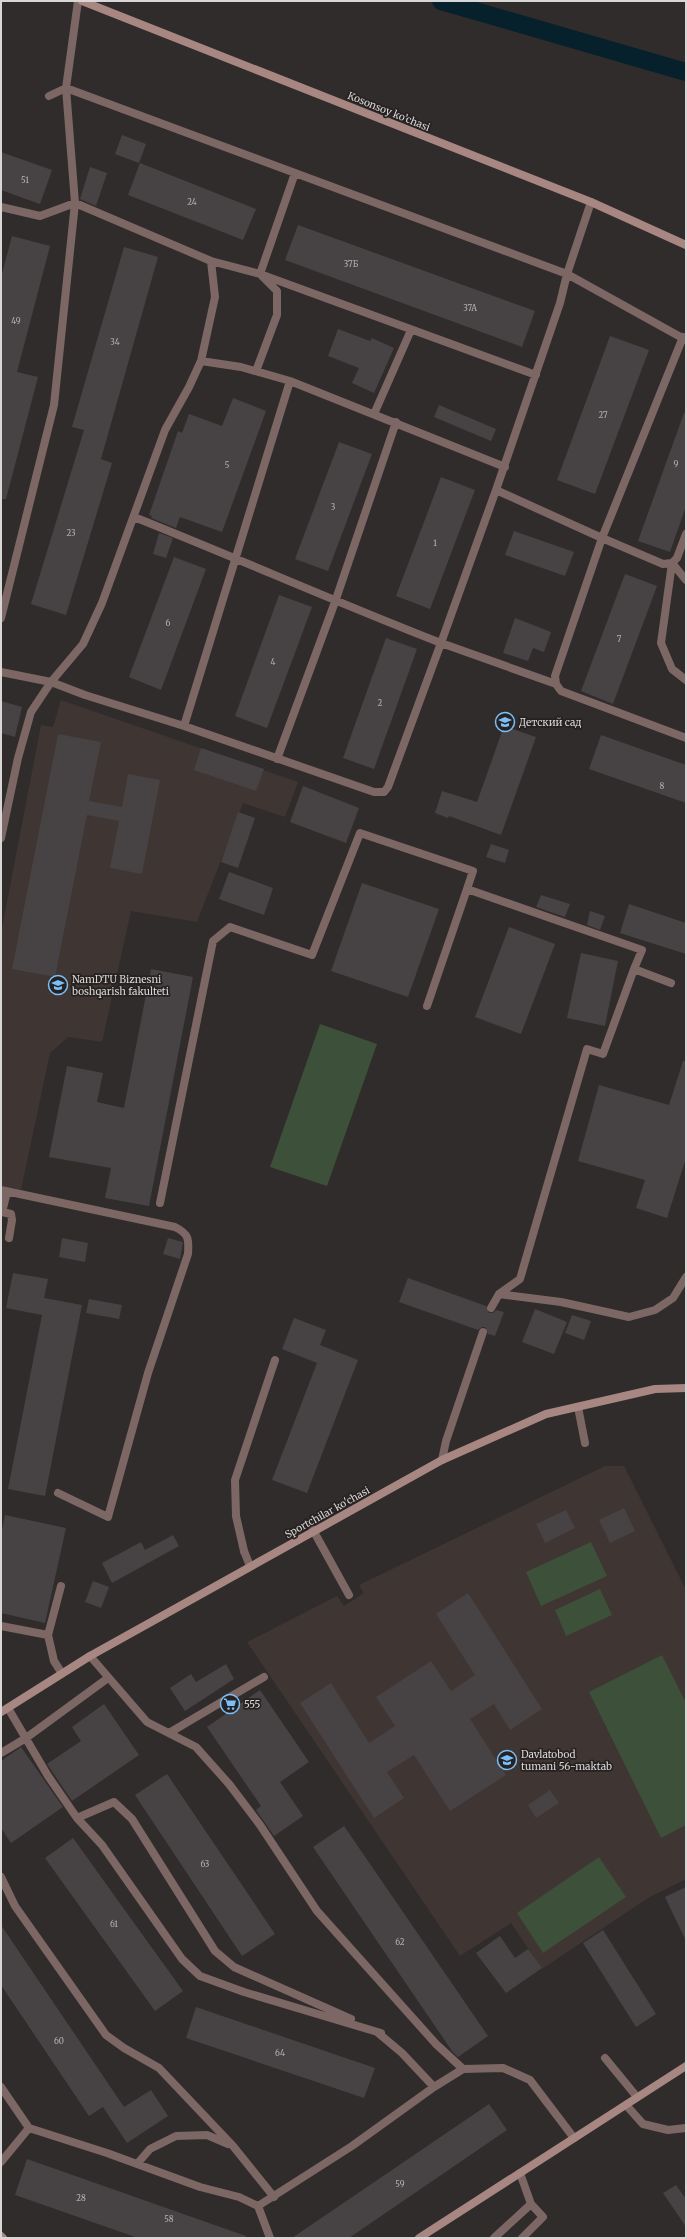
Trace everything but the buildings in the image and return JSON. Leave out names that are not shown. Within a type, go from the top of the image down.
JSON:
[{"type":"street","points":[[1,618],[54,405],[75,203],[66,88],[78,1]]},
{"type":"street","name":"Kosonsoy ko’chasi","points":[[82,1],[591,202],[686,246]]},
{"type":"street","points":[[49,96],[66,88],[567,274],[684,339],[602,538],[555,676],[556,684],[561,691],[686,737]]},
{"type":"street","points":[[260,274],[295,173]]},
{"type":"street","points":[[1,672],[51,682],[85,695],[184,726],[374,792],[384,792],[388,787],[505,468],[560,303],[567,274],[591,202]]},
{"type":"street","points":[[1,207],[40,216],[75,203],[211,261],[260,274],[536,376]]},
{"type":"street","points":[[1,838],[18,758],[32,712],[51,682],[82,644],[102,603],[165,430],[189,387],[201,361],[215,297],[211,261]]},
{"type":"street","points":[[256,371],[277,314],[277,291],[260,274]]},
{"type":"street","points":[[374,414],[411,330]]},
{"type":"street","points":[[201,361],[256,371],[290,381],[396,422],[505,468]]},
{"type":"street","points":[[184,726],[237,558],[290,381]]},
{"type":"street","points":[[276,759],[335,602],[396,422]]},
{"type":"street","points":[[496,490],[663,564],[672,563]]},
{"type":"street","points":[[134,517],[237,558],[335,602],[441,643],[556,684]]},
{"type":"street","points":[[686,534],[677,558],[672,563],[661,643],[672,669],[686,680]]},
{"type":"street","points":[[672,563],[686,580]]},
{"type":"street","points":[[160,1203],[213,941],[230,928],[312,956],[360,833],[473,871],[427,1006]]},
{"type":"street","points":[[467,890],[642,950],[603,1054],[587,1049],[520,1279],[499,1294],[491,1308]]},
{"type":"street","points":[[634,969],[671,983]]},
{"type":"street","points":[[9,1238],[12,1220],[11,1214],[2,1212],[4,1191],[175,1227],[184,1232],[189,1239],[188,1254],[148,1373],[108,1517],[58,1493]]},
{"type":"street","points":[[499,1294],[561,1302],[629,1317],[655,1310],[673,1298],[686,1277]]},
{"type":"street","points":[[442,1460],[446,1441],[483,1332]]},
{"type":"street","points":[[250,1566],[244,1551],[236,1516],[235,1480],[275,1360]]},
{"type":"street","name":"Sportchilar ko'chasi","points":[[4,1710],[61,1672],[313,1530],[442,1460],[546,1414],[655,1389],[686,1388]]},
{"type":"street","points":[[578,1407],[585,1443]]},
{"type":"street","points":[[313,1530],[349,1595]]},
{"type":"street","points":[[61,1586],[48,1635],[54,1661],[61,1672]]},
{"type":"street","points":[[1,1626],[48,1635]]},
{"type":"street","points":[[90,1656],[147,1722],[196,1747],[229,1784],[260,1825],[317,1911],[436,2044],[463,2069]]},
{"type":"street","points":[[168,1733],[264,1677]]},
{"type":"street","points":[[1,1752],[26,1738],[108,1678]]},
{"type":"street","points":[[4,1710],[26,1738],[77,1818],[102,1845],[182,1959],[200,1976],[244,1992],[381,2033]]},
{"type":"street","points":[[77,1818],[114,1802],[132,1819],[215,1951],[234,1966],[381,2033],[434,2087]]},
{"type":"street","points":[[1,1877],[15,1906],[106,2035],[124,2048],[159,2068],[233,2146],[274,2197]]},
{"type":"street","points":[[606,2058],[637,2097]]},
{"type":"street","points":[[419,2238],[686,2066]]},
{"type":"street","points":[[258,2206],[352,2146],[434,2087],[463,2069],[503,2068],[530,2080],[574,2138]]},
{"type":"street","points":[[1,2087],[29,2128],[200,2187],[239,2197],[258,2206],[270,2238]]},
{"type":"street","points":[[626,2104],[643,2124],[668,2130],[686,2128]]},
{"type":"street","points":[[1,2162],[29,2128]]},
{"type":"street","points":[[137,2164],[150,2149],[176,2136],[207,2135],[233,2146]]},
{"type":"street","points":[[520,2173],[531,2204],[543,2217],[522,2238]]},
{"type":"street","points":[[494,2238],[531,2204]]},
{"type":"shaded area","name":"NamDTU Biznesni boshqarish fakulteti","points":[[61,700],[298,782],[285,817],[243,803],[197,922],[131,911],[102,1042],[68,1037],[50,1053],[21,1190],[1,1186],[1,933],[41,725],[53,727]]},
{"type":"shaded area","name":"Davlatobod tumani 56-maktab","points":[[605,1466],[624,1466],[686,1590],[686,1879],[648,1898],[542,1969],[511,1923],[460,1956],[247,1642],[337,1596],[344,1606],[364,1593],[359,1585]]},
{"type":"green space","points":[[320,1024],[377,1044],[327,1186],[270,1167]]},
{"type":"green space","points":[[591,1542],[607,1576],[541,1606],[526,1572]]},
{"type":"green space","points":[[600,1589],[612,1615],[566,1636],[555,1610]]},
{"type":"green space","points":[[662,1655],[686,1703],[686,1825],[661,1838],[589,1692]]},
{"type":"green space","points":[[599,1857],[626,1897],[543,1953],[517,1913]]},
{"type":"waterway","points":[[441,1],[686,72]]},
{"type":"place","name":"Детский сад","points":[[505,722]]},
{"type":"place","name":"NamDTU Biznesni boshqarish fakulteti","points":[[58,985]]},
{"type":"place","name":"555","points":[[230,1704]]},
{"type":"place","name":"Davlatobod tumani 56-maktab","points":[[507,1760]]}]
